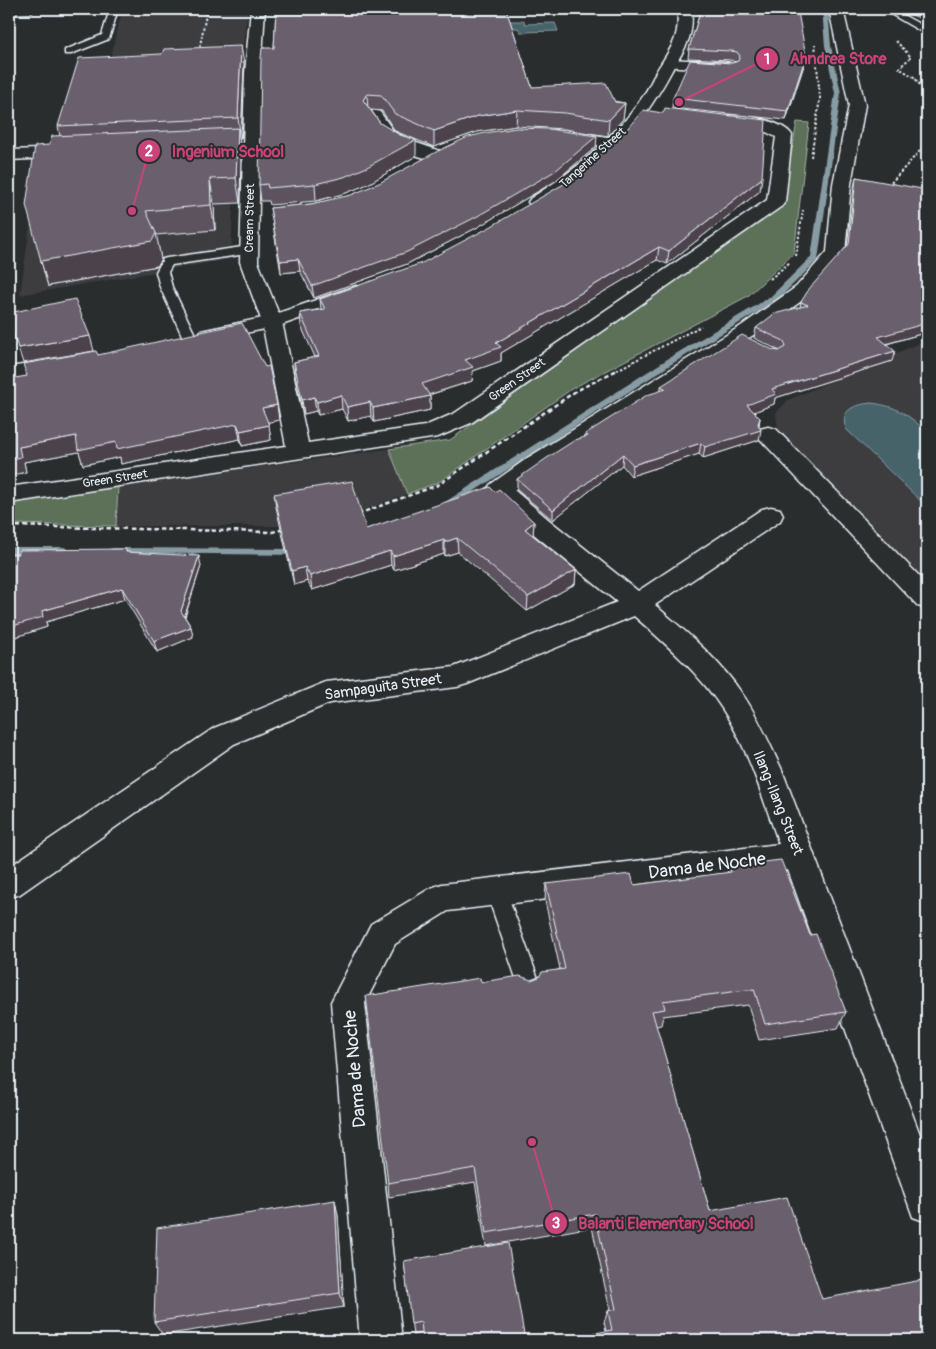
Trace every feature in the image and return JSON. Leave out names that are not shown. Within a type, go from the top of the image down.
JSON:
[{"type":"street","points":[[9,10],[30,9]]},
{"type":"street","name":"Cream Street","points":[[258,9],[253,73],[242,146],[260,213],[249,250],[249,262],[272,322],[298,451]]},
{"type":"street","name":"Tangerine Street","points":[[522,211],[561,188],[612,143],[641,111],[682,43],[687,24],[684,9]]},
{"type":"street","points":[[836,9],[857,105],[842,184]]},
{"type":"street","points":[[669,63],[730,66]]},
{"type":"street","points":[[641,111],[661,113]]},
{"type":"street","points":[[374,115],[388,135],[408,146],[434,154]]},
{"type":"street","name":"Green Street","points":[[9,495],[430,432],[463,418],[776,202],[784,135],[777,129],[760,124],[710,118]]},
{"type":"street","points":[[546,133],[612,143]]},
{"type":"street","points":[[411,168],[434,154],[451,149]]},
{"type":"street","points":[[9,155],[85,152]]},
{"type":"street","name":"Ilang-Ilang Street","points":[[842,184],[836,253],[803,291],[746,341],[537,462],[500,489],[543,529],[638,604],[686,647],[727,693],[749,732],[767,770],[927,1203]]},
{"type":"street","points":[[181,341],[272,322],[370,286]]},
{"type":"street","points":[[9,373],[81,362]]},
{"type":"street","points":[[768,434],[927,600]]},
{"type":"street","name":"Sampaguita Street","points":[[9,884],[224,736],[326,693],[457,677],[638,604],[771,516]]},
{"type":"street","name":"Dama de Noche","points":[[381,1340],[348,1002],[383,934],[442,898],[799,855]]},
{"type":"lane","points":[[68,52],[106,37],[114,9]]},
{"type":"lane","points":[[886,9],[924,30]]},
{"type":"lane","points":[[181,341],[162,272],[166,262],[249,250]]},
{"type":"lane","points":[[496,891],[528,984]]},
{"type":"path","points":[[198,55],[207,9]]},
{"type":"path","points":[[924,30],[890,35],[911,58],[899,68],[914,78],[927,94]]},
{"type":"path","points":[[842,184],[884,190],[927,143]]},
{"type":"path","points":[[886,188],[894,191]]},
{"type":"shaded area","points":[[248,9],[237,88],[107,73],[121,15]]},
{"type":"shaded area","points":[[235,151],[231,259],[20,295],[39,163]]},
{"type":"shaded area","points":[[927,340],[927,588],[808,465],[778,430],[776,413],[788,400]]},
{"type":"shaded area","points":[[389,449],[407,494],[355,513],[284,526],[116,526],[118,486]]},
{"type":"green space","points":[[797,122],[809,123],[794,253],[748,296],[573,388],[439,482],[407,494],[389,449],[450,440],[782,205]]},
{"type":"green space","points":[[118,486],[116,526],[9,524],[9,502]]},
{"type":"water","points":[[506,21],[524,21],[525,24],[555,23],[558,31],[520,32],[518,28],[508,28]]},
{"type":"water","points":[[871,403],[888,406],[902,412],[927,432],[927,507],[846,429],[845,417],[850,409]]},
{"type":"building","points":[[276,9],[506,9],[532,87],[606,83],[615,102],[625,103],[609,120],[565,113],[517,110],[478,116],[434,131],[395,114],[381,95],[367,94],[363,100],[380,123],[400,135],[416,140],[367,167],[344,177],[315,184],[268,188],[267,184],[259,185],[261,58],[262,48],[274,48]]},
{"type":"building","points":[[701,9],[788,9],[798,12],[806,56],[788,111],[673,98],[690,60],[732,63],[738,61],[740,56],[737,52],[731,51],[689,49]]},
{"type":"building","points":[[241,46],[238,118],[58,126],[79,58],[162,54],[164,49]]},
{"type":"building","points":[[665,108],[766,120],[762,178],[669,251],[659,247],[496,343],[501,347],[465,360],[473,367],[422,384],[430,396],[373,408],[370,402],[347,407],[341,395],[317,402],[314,397],[302,400],[294,362],[319,356],[300,313],[325,309],[320,299],[422,263],[490,227],[569,181],[622,135],[643,110],[663,113]]},
{"type":"building","points":[[238,128],[236,178],[210,179],[211,205],[146,211],[156,233],[152,241],[41,261],[26,205],[35,146],[49,145],[52,136]]},
{"type":"building","points":[[516,128],[549,129],[597,136],[555,171],[476,217],[407,252],[312,286],[298,259],[280,261],[270,208],[311,204],[351,195],[379,183],[468,137]]},
{"type":"building","points":[[856,177],[922,189],[927,192],[927,295],[919,298],[927,304],[927,309],[925,310],[927,311],[927,318],[922,319],[927,323],[878,337],[895,351],[772,389],[776,394],[747,405],[760,418],[758,424],[761,430],[705,447],[701,443],[633,465],[623,454],[553,510],[517,479],[575,440],[588,436],[585,434],[647,395],[666,389],[661,386],[742,335],[773,350],[779,351],[786,347],[784,341],[756,328],[774,314],[808,305],[801,302],[809,289],[849,244]]},
{"type":"building","points":[[75,299],[90,336],[18,348],[9,313]]},
{"type":"building","points":[[242,323],[265,367],[269,366],[277,405],[262,408],[269,425],[240,431],[237,424],[117,449],[116,442],[78,450],[76,436],[19,447],[21,457],[9,460],[9,379],[27,376],[23,364],[96,351],[98,355]]},
{"type":"building","points":[[352,481],[366,529],[490,487],[495,492],[499,489],[534,522],[525,529],[576,570],[528,597],[457,538],[445,542],[444,540],[393,556],[390,551],[310,576],[305,567],[292,571],[274,494]]},
{"type":"building","points":[[126,549],[126,552],[199,556],[181,611],[191,627],[154,641],[122,588],[42,611],[43,617],[9,627],[9,554],[18,554],[19,550]]},
{"type":"building","points":[[781,860],[810,935],[816,934],[846,1012],[765,1024],[754,989],[663,1001],[665,1009],[652,1011],[710,1211],[787,1197],[822,1299],[927,1279],[927,1340],[556,1340],[612,1330],[608,1311],[616,1309],[595,1214],[486,1233],[475,1168],[388,1183],[366,996],[480,978],[481,982],[520,976],[531,980],[539,977],[542,972],[565,969],[546,884],[631,874],[634,885],[731,872],[729,866]]},
{"type":"building","points":[[335,1200],[340,1293],[154,1322],[157,1228]]},
{"type":"building","points":[[508,1243],[525,1340],[423,1340],[421,1322],[411,1324],[404,1261]]},
{"type":"waterway","points":[[445,506],[672,360],[773,299],[815,258],[838,93],[828,46],[825,9]]},
{"type":"waterway","points":[[9,550],[64,550]]},
{"type":"waterway","points":[[113,551],[302,552]]},
{"type":"place","name":"Ahndrea Store","points":[[679,102]]},
{"type":"place","name":"Ingenium School","points":[[132,211]]},
{"type":"place","name":"Balanti Elementary School","points":[[532,1142]]}]
